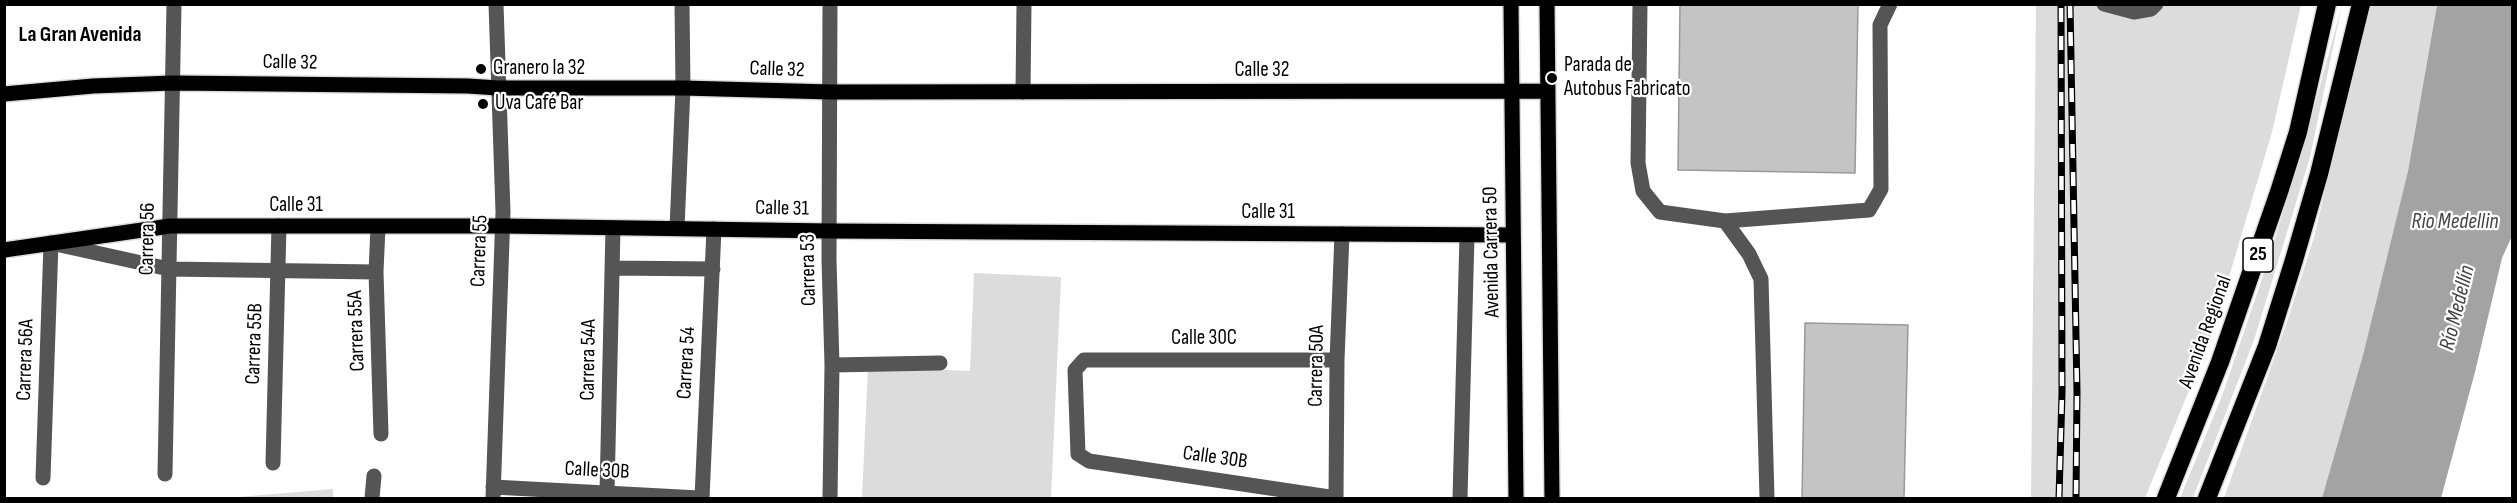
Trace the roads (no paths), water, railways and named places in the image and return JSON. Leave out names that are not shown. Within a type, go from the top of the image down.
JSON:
[{"type":"highway","name":"Avenida Regional","points":[[2166,498],[2216,373],[2279,192],[2298,132],[2327,4]]},
{"type":"highway","name":"25","points":[[2207,498],[2267,346],[2294,260],[2325,151],[2361,4]]},
{"type":"main road","name":"Avenida Carrera 50","points":[[1511,4],[1516,498]]},
{"type":"main road","points":[[1547,4],[1552,498]]},
{"type":"main road","name":"Calle 32","points":[[4,94],[93,86],[172,83],[498,88],[683,88],[831,92],[1548,91]]},
{"type":"main road","name":"Calle 31","points":[[4,250],[170,226],[502,225],[830,231],[1513,235]]},
{"type":"street","name":"Carrera 56","points":[[165,474],[174,4]]},
{"type":"street","name":"Carrera 55","points":[[493,493],[502,225],[496,4]]},
{"type":"street","points":[[677,228],[683,88],[682,4]]},
{"type":"street","name":"Carrera 53","points":[[830,4],[832,365],[830,498]]},
{"type":"street","points":[[1023,92],[1024,4]]},
{"type":"street","points":[[1640,4],[1638,163],[1643,191],[1660,212],[1725,221],[1869,210],[1881,189],[1880,4]]},
{"type":"street","points":[[1880,25],[1890,4]]},
{"type":"street","points":[[2104,4],[2134,12],[2151,9],[2156,4]]},
{"type":"street","points":[[1725,221],[1749,254],[1761,279],[1767,498]]},
{"type":"street","name":"Carrera 55B","points":[[273,464],[279,226]]},
{"type":"street","name":"Carrera 55A","points":[[378,227],[376,272],[381,434]]},
{"type":"street","name":"Carrera 54A","points":[[607,492],[613,228]]},
{"type":"street","name":"Carrera 54","points":[[700,498],[714,229]]},
{"type":"street","name":"Carrera 50A","points":[[1336,498],[1337,360],[1342,234]]},
{"type":"street","points":[[1460,498],[1467,236]]},
{"type":"street","name":"Calle 31","points":[[51,243],[169,269],[376,272]]},
{"type":"street","name":"Carrera 56A","points":[[43,478],[51,243]]},
{"type":"street","points":[[612,268],[713,269]]},
{"type":"street","name":"Calle 30C","points":[[1089,461],[1078,454],[1076,370],[1084,360],[1337,360]]},
{"type":"street","points":[[832,365],[940,363]]},
{"type":"street","name":"Calle 30B","points":[[1089,461],[1336,498]]},
{"type":"street","points":[[372,498],[374,476]]},
{"type":"street","name":"Calle 30B","points":[[493,493],[607,492],[700,498]]},
{"type":"water","name":"Rio Medellin","points":[[2437,5],[2512,5],[2512,236],[2502,258],[2475,372],[2441,498],[2322,498],[2363,355],[2408,171]]},
{"type":"railway","points":[[2059,498],[2062,393],[2061,4]]},
{"type":"railway","points":[[2070,4],[2077,392],[2076,498]]},
{"type":"place","name":"Granero la 32","points":[[481,69]]},
{"type":"place","name":"Parada de Autobus Fabricato","points":[[1552,78]]},
{"type":"place","name":"Uva Café Bar","points":[[483,104]]},
{"type":"district","name":"La Gran Avenida","points":[[80,35]]},
{"type":"water label","name":"Río Medellín","points":[[2458,308]]}]
